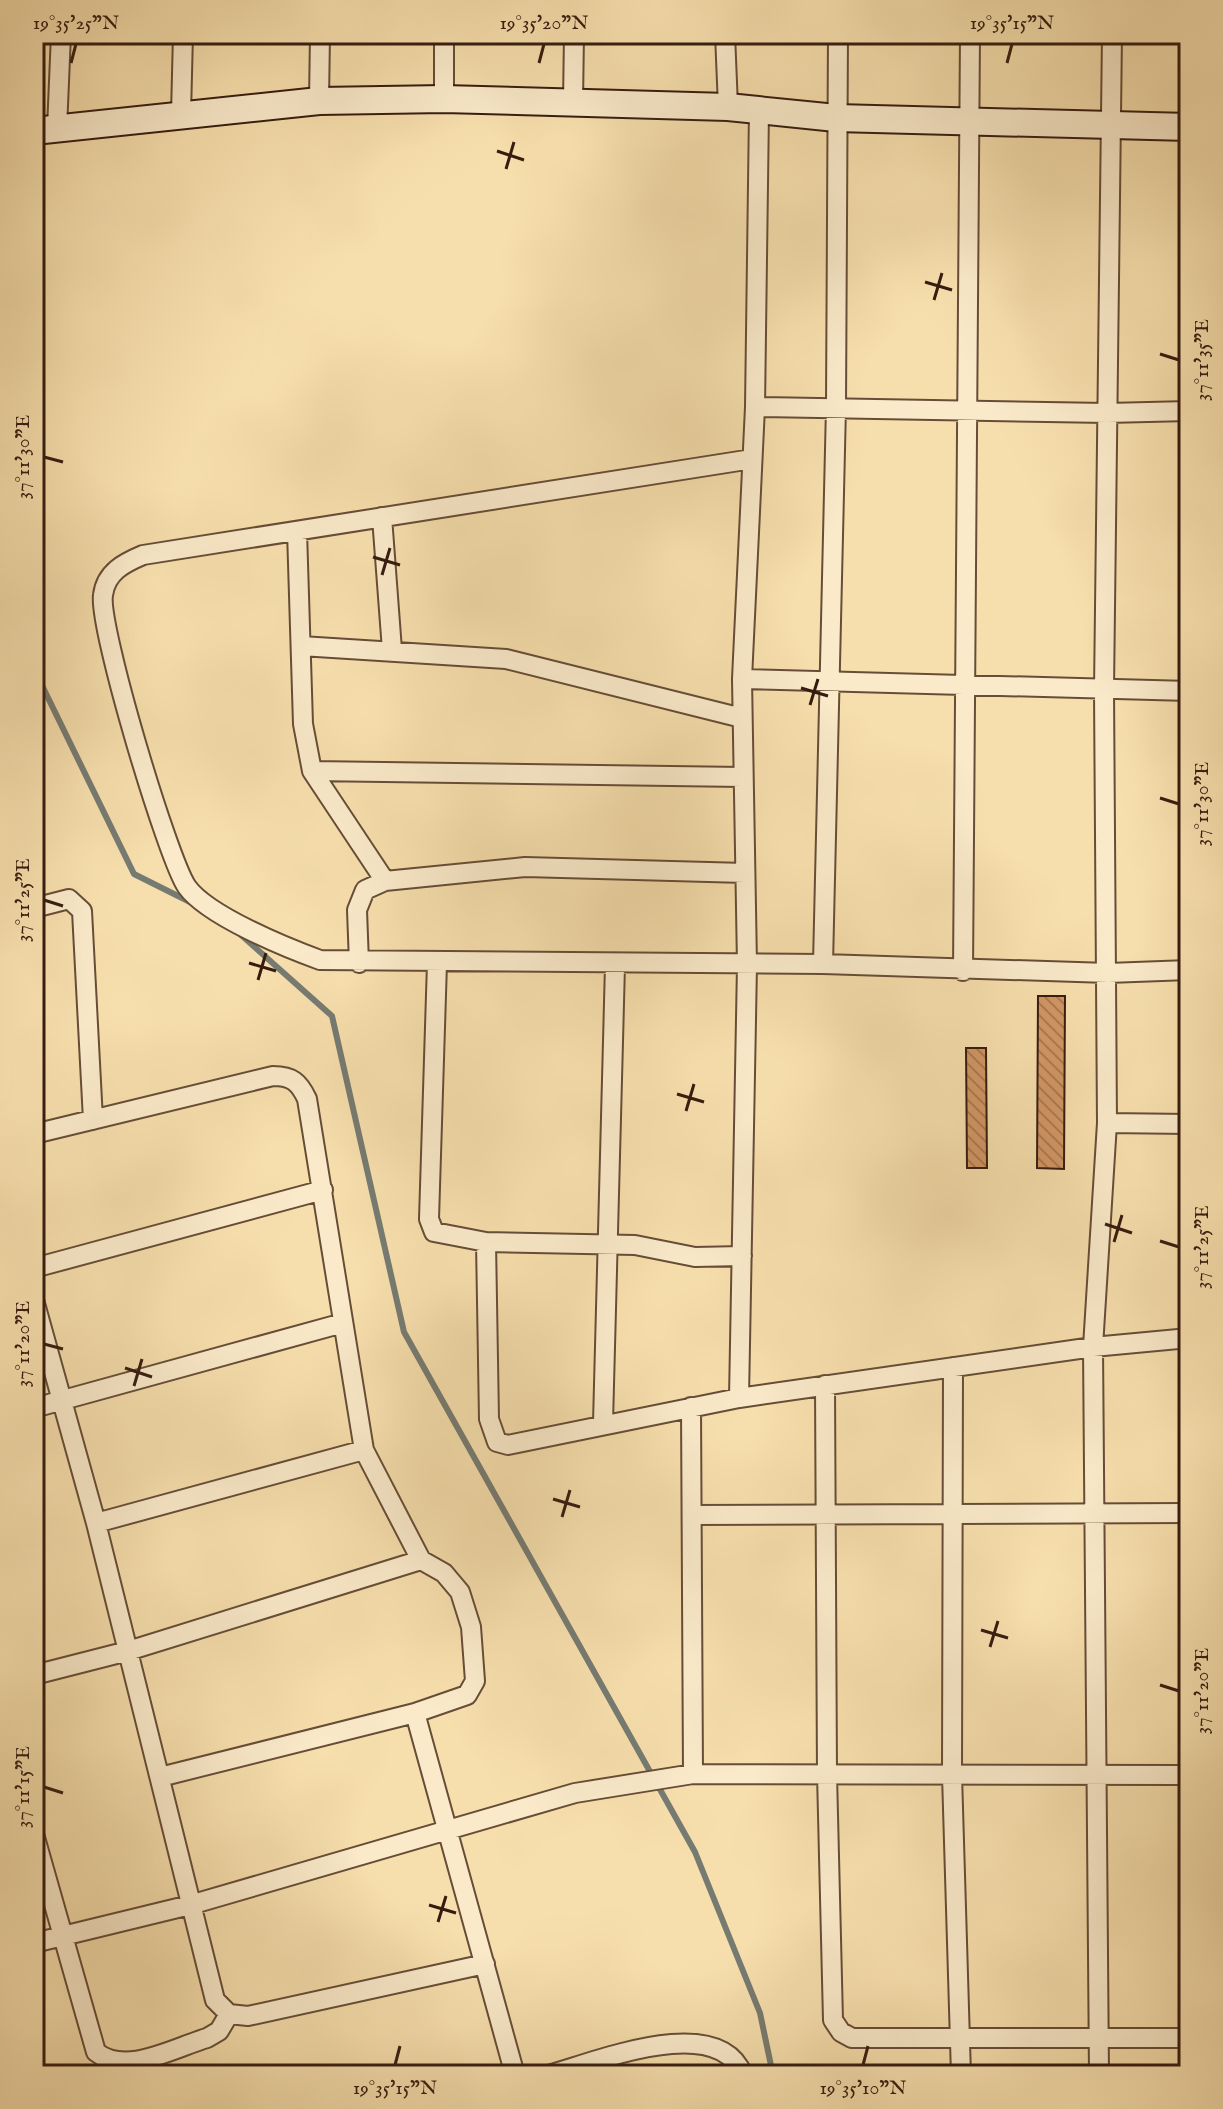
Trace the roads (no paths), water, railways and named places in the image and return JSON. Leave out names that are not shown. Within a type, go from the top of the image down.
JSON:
[{"type":"street","points":[[61,34],[45,130],[319,101],[444,99],[728,107],[836,118],[1189,127]]},
{"type":"street","points":[[181,114],[183,34]]},
{"type":"street","points":[[319,101],[320,34]]},
{"type":"street","points":[[444,34],[444,99]]},
{"type":"street","points":[[573,102],[574,34]]},
{"type":"street","points":[[725,34],[728,107]]},
{"type":"street","points":[[823,964],[836,407],[838,34]]},
{"type":"street","points":[[963,971],[970,34]]},
{"type":"street","points":[[1099,2075],[1094,1775],[1096,1514],[1093,1347],[1107,1123],[1104,690],[1112,34]]},
{"type":"street","points":[[739,1398],[747,965],[742,679],[755,407],[759,110]]},
{"type":"street","points":[[755,407],[1107,413],[1189,411]]},
{"type":"street","points":[[752,459],[143,555],[117,566],[103,592],[102,609],[119,686],[188,889],[248,928],[282,946],[320,960],[359,963],[823,964],[963,971],[1108,973],[1189,970]]},
{"type":"street","points":[[382,517],[392,650]]},
{"type":"street","points":[[297,531],[303,724],[312,771],[385,881]]},
{"type":"street","points":[[301,646],[506,659],[742,718]]},
{"type":"street","points":[[742,679],[1189,691]]},
{"type":"street","points":[[312,771],[743,777]]},
{"type":"street","points":[[359,963],[357,910],[365,890],[385,881],[525,867],[745,873]]},
{"type":"street","points":[[34,908],[69,899],[82,911],[93,1120]]},
{"type":"street","points":[[437,963],[429,1219],[434,1232],[446,1237],[486,1242],[652,1247],[695,1257],[742,1256]]},
{"type":"street","points":[[603,1423],[615,965]]},
{"type":"street","points":[[34,1134],[273,1076],[287,1076],[300,1084],[307,1099],[323,1190],[364,1450],[421,1560],[444,1573],[460,1592],[471,1627],[476,1666],[475,1681],[467,1695],[415,1713],[160,1777]]},
{"type":"street","points":[[1107,1123],[1189,1124]]},
{"type":"street","points":[[34,1268],[323,1190]]},
{"type":"street","points":[[486,1242],[489,1419],[497,1442],[508,1445],[603,1423],[739,1398],[1093,1347],[1189,1338]]},
{"type":"street","points":[[34,1300],[96,1523],[215,2000],[229,2014],[248,2016],[485,1964]]},
{"type":"street","points":[[34,1408],[343,1323]]},
{"type":"street","points":[[953,1367],[952,1775],[961,2075]]},
{"type":"street","points":[[825,1385],[827,1774],[833,2020],[841,2032],[852,2038],[1189,2038]]},
{"type":"street","points":[[691,1407],[693,1774]]},
{"type":"street","points":[[96,1523],[364,1450]]},
{"type":"street","points":[[692,1515],[1189,1513]]},
{"type":"street","points":[[34,1675],[128,1651],[421,1560]]},
{"type":"street","points":[[415,1713],[515,2075]]},
{"type":"street","points":[[34,1943],[190,1905],[575,1793],[693,1774],[1189,1775]]},
{"type":"street","points":[[34,1834],[96,2052],[109,2062],[125,2063],[207,2038],[219,2031],[229,2014]]},
{"type":"street","points":[[548,2075],[668,2044],[700,2042],[734,2059],[743,2075]]},
{"type":"waterway","points":[[34,669],[134,874],[194,904]]},
{"type":"waterway","points":[[240,934],[332,1016],[404,1332],[695,1852],[760,2013],[773,2075]]}]
